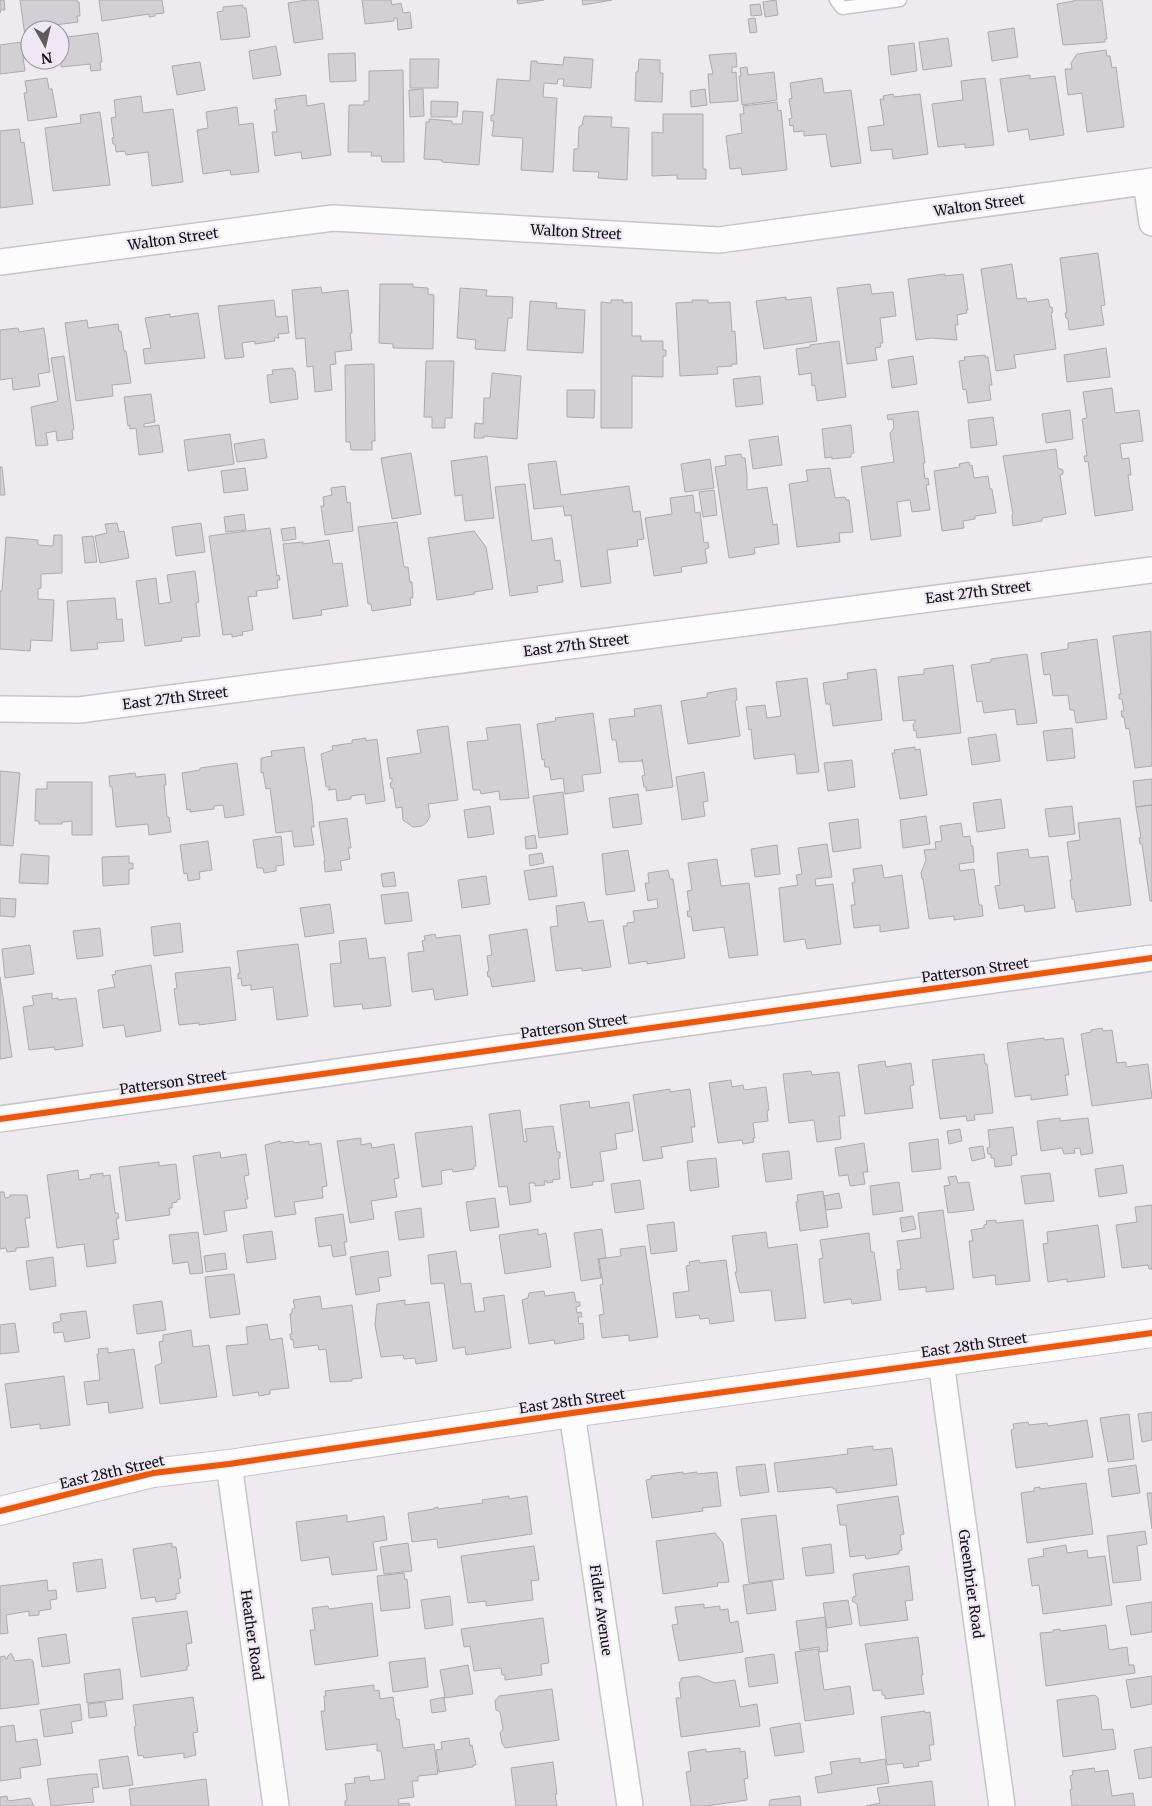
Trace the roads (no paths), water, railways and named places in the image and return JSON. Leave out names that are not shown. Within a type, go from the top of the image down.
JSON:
[{"type":"street","points":[[1149,181],[1152,223]]},
{"type":"street","name":"Walton Street","points":[[0,262],[333,218],[719,240],[1149,181]]},
{"type":"street","name":"East 27th Street","points":[[0,709],[79,710],[1152,570]]},
{"type":"street","name":"Patterson Street","points":[[0,1119],[1152,958]]},
{"type":"street","name":"East 28th Street","points":[[0,1511],[152,1473],[229,1464],[572,1413],[1152,1334]]},
{"type":"street","name":"Greenbrier Road","points":[[941,1362],[1002,1806]]},
{"type":"street","name":"Fidler Avenue","points":[[572,1413],[630,1806]]},
{"type":"street","name":"Heather Road","points":[[229,1464],[276,1806]]},
{"type":"lane","points":[[836,0],[842,8],[900,0]]}]
